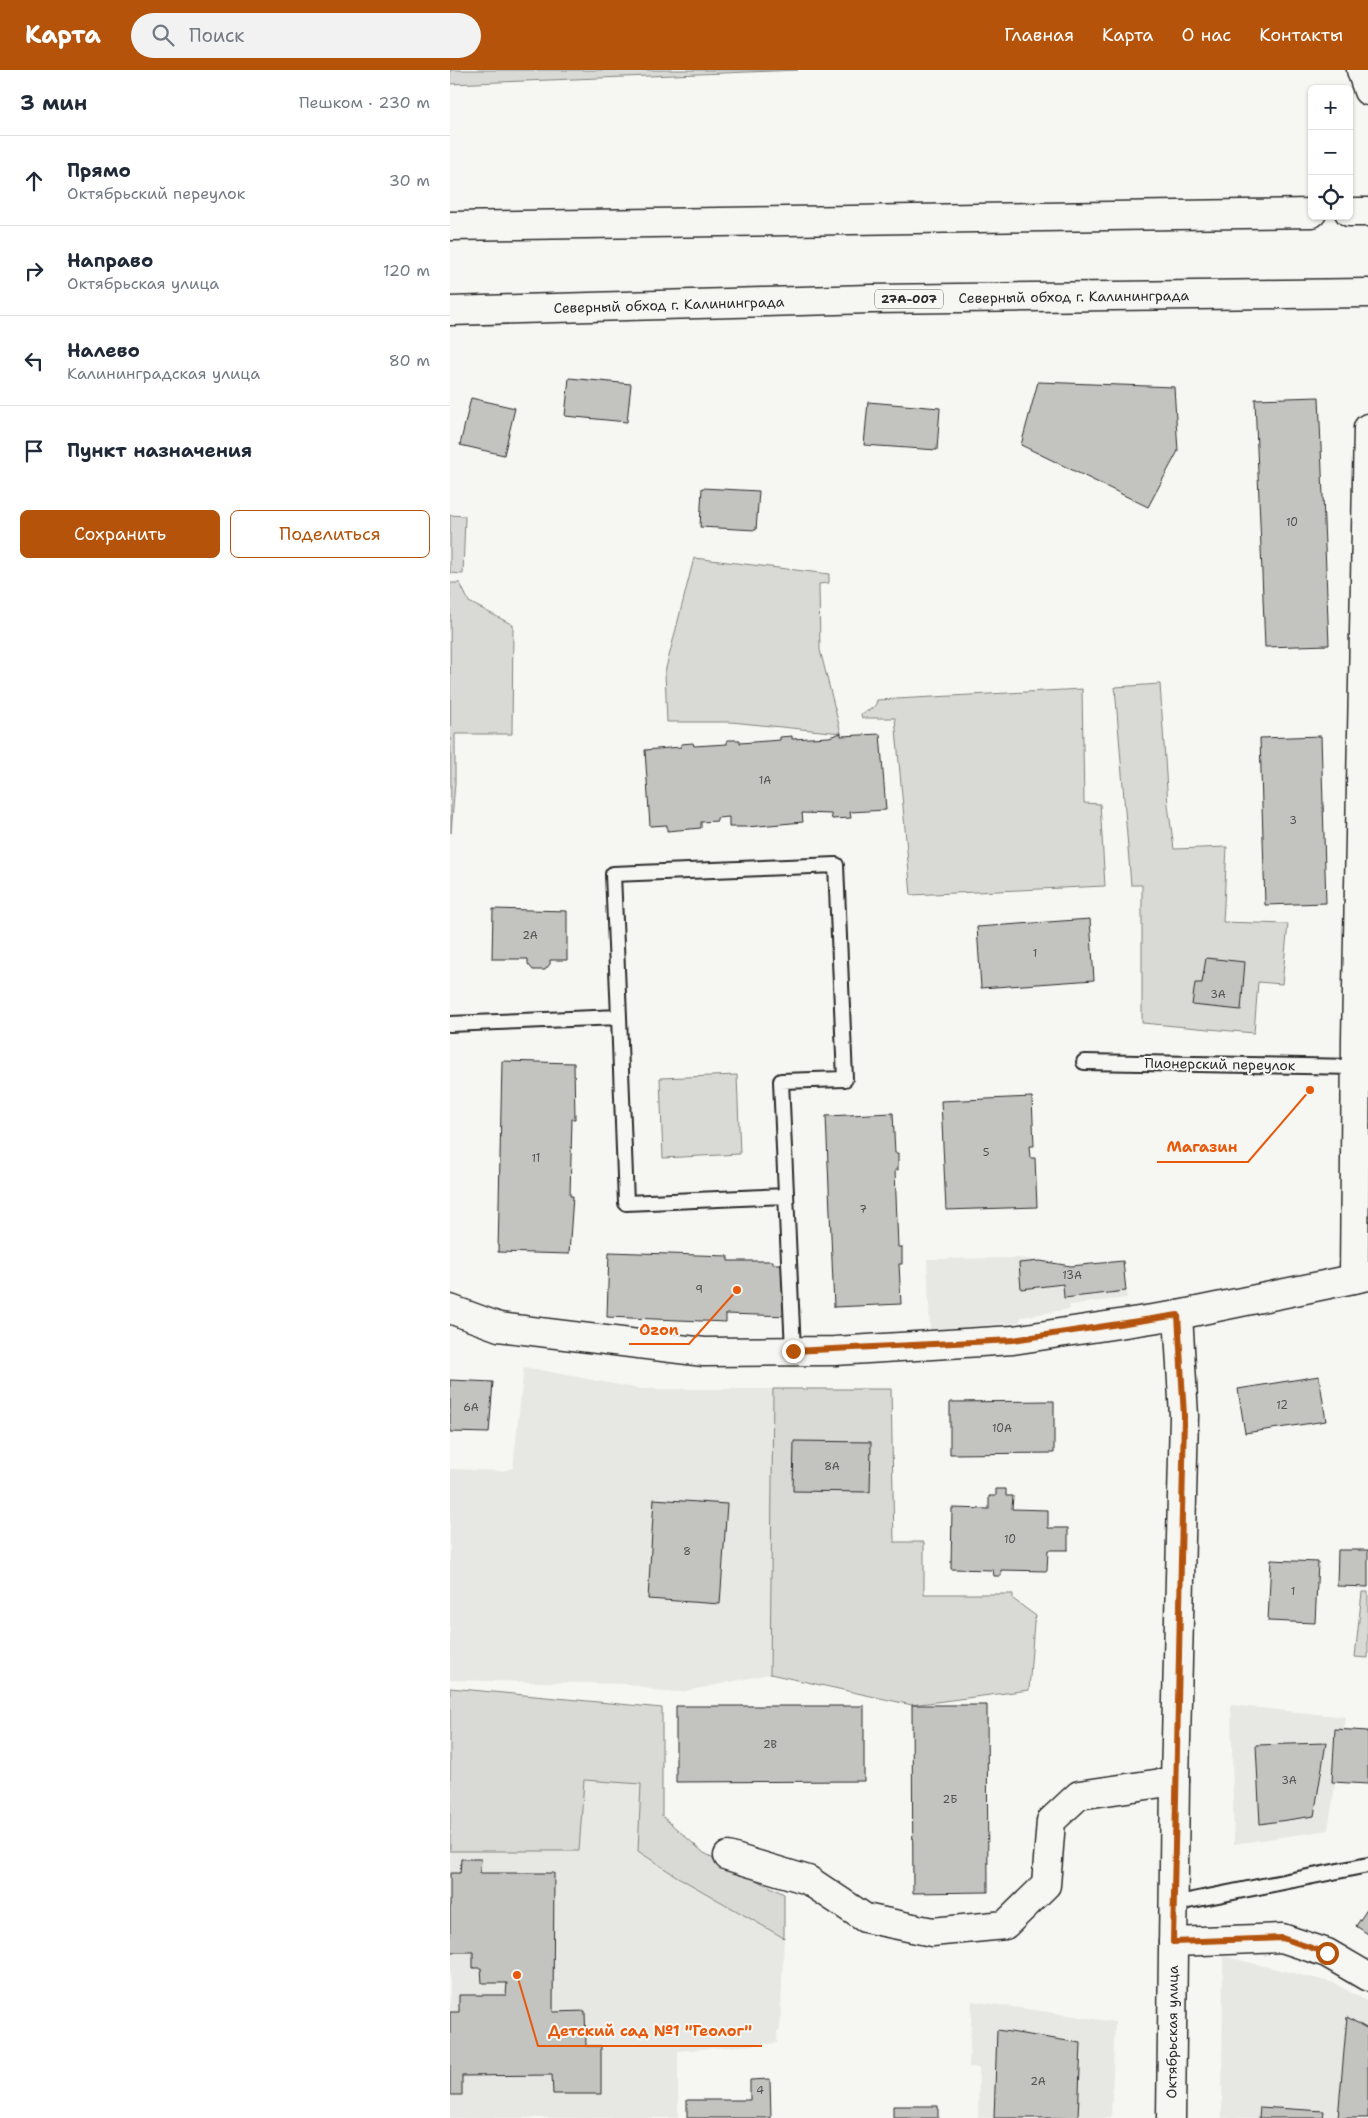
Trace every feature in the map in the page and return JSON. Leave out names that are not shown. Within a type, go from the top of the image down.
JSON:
[{"type":"main road","points":[[1361,70],[1368,91]]},
{"type":"main road","points":[[450,226],[1308,212]]},
{"type":"main road","points":[[1353,212],[1368,212]]},
{"type":"main road","name":"Северный обход г. Калининграда","points":[[450,311],[870,299],[1368,293]]},
{"type":"main road","points":[[450,1309],[499,1327],[704,1352],[793,1351],[1013,1340],[1178,1315],[1361,1278],[1362,1198],[1355,1067],[1362,623],[1368,428]]},
{"type":"main road","name":"Октябрьская улица","points":[[1171,2118],[1175,1781],[1184,1416],[1178,1315]]},
{"type":"main road","points":[[728,1856],[808,1880],[865,1918],[932,1932],[1004,1925],[1046,1885],[1051,1821],[1079,1795],[1175,1781]]},
{"type":"main road","points":[[1173,1942],[1282,1938],[1327,1953],[1368,1977]]},
{"type":"lane","points":[[786,1196],[626,1203],[612,874],[836,865],[845,1079],[782,1082],[793,1351]]},
{"type":"lane","points":[[450,1024],[619,1017]]},
{"type":"lane","name":"Пионерский переулок","points":[[1084,1062],[1355,1067]]},
{"type":"lane","points":[[1173,1904],[1368,1865]]},
{"type":"shaded area","points":[[450,70],[798,70],[450,84]]},
{"type":"shaded area","points":[[450,515],[465,516],[463,574],[450,573]]},
{"type":"shaded area","points":[[694,558],[829,574],[829,583],[819,584],[820,650],[841,733],[731,722],[667,722],[665,672]]},
{"type":"shaded area","points":[[450,583],[460,583],[469,602],[513,625],[512,734],[455,734],[455,783],[451,833]]},
{"type":"shaded area","points":[[1160,684],[1168,805],[1174,849],[1227,847],[1223,922],[1288,924],[1282,984],[1258,982],[1254,1033],[1142,1023],[1142,885],[1131,885],[1115,687]]},
{"type":"shaded area","points":[[1082,689],[1084,803],[1100,804],[1105,886],[911,895],[895,718],[862,718],[861,714],[875,707],[877,700]]},
{"type":"shaded area","points":[[737,1075],[740,1154],[663,1158],[660,1078]]},
{"type":"shaded area","points":[[1018,1258],[1070,1266],[1123,1261],[1127,1298],[1069,1305],[1069,1309],[1021,1317],[1020,1322],[930,1331],[927,1259]]},
{"type":"shaded area","points":[[524,1367],[640,1389],[773,1389],[770,1674],[681,1692],[662,1692],[630,1684],[450,1680],[450,1469],[502,1471],[513,1468]]},
{"type":"shaded area","points":[[773,1389],[891,1389],[894,1542],[924,1542],[924,1594],[1013,1594],[1013,1599],[1036,1616],[1029,1690],[912,1705],[770,1674]]},
{"type":"shaded area","points":[[1362,1592],[1368,1592],[1368,1658],[1355,1657]]},
{"type":"shaded area","points":[[450,1688],[662,1708],[662,1816],[704,1853],[784,1894],[784,1938],[676,1876],[638,1851],[641,1784],[584,1780],[579,1851],[450,1851]]},
{"type":"shaded area","points":[[1231,1705],[1346,1717],[1328,1830],[1234,1844]]},
{"type":"shaded area","points":[[584,1780],[642,1784],[676,1876],[784,1938],[780,2030],[777,2031],[777,2043],[678,2051],[678,2118],[450,2118],[450,1851],[579,1851]]},
{"type":"shaded area","points":[[1223,1956],[1334,1983],[1368,2002],[1368,2118],[1222,2118]]},
{"type":"shaded area","points":[[972,2001],[1115,2022],[1111,2118],[978,2118],[979,2068],[969,2067]]},
{"type":"building","points":[[569,378],[631,384],[627,422],[565,416]]},
{"type":"building","points":[[1038,382],[1174,387],[1178,451],[1148,507],[1021,445]]},
{"type":"building","points":[[1319,397],[1329,645],[1265,647],[1255,399]]},
{"type":"building","points":[[471,398],[515,408],[504,455],[460,445]]},
{"type":"building","points":[[868,402],[940,408],[937,450],[864,445]]},
{"type":"building","points":[[702,488],[759,491],[756,530],[700,527]]},
{"type":"building","points":[[841,733],[841,736],[880,734],[886,810],[850,812],[851,818],[832,819],[831,814],[802,813],[803,822],[747,827],[729,827],[729,817],[717,818],[717,821],[701,822],[701,828],[667,831],[667,825],[650,826],[645,750],[681,747],[681,744],[693,743],[694,746],[727,744],[727,740],[740,740],[740,743],[780,740],[780,737],[792,736],[792,739],[829,737]]},
{"type":"building","points":[[1321,736],[1326,903],[1265,905],[1260,738]]},
{"type":"building","points":[[493,909],[567,911],[567,960],[550,960],[550,964],[545,970],[533,970],[528,964],[528,959],[492,959]]},
{"type":"building","points":[[1090,919],[1094,980],[981,988],[977,927]]},
{"type":"building","points":[[1206,958],[1245,962],[1241,1010],[1192,1005],[1195,983],[1202,983]]},
{"type":"building","points":[[502,1061],[574,1063],[575,1119],[572,1119],[570,1196],[573,1196],[569,1254],[498,1252]]},
{"type":"building","points":[[1032,1097],[1034,1146],[1029,1146],[1030,1158],[1035,1158],[1037,1207],[946,1210],[941,1101]]},
{"type":"building","points":[[893,1113],[895,1153],[898,1153],[898,1170],[895,1170],[898,1247],[902,1247],[902,1264],[899,1264],[901,1304],[834,1307],[826,1116]]},
{"type":"building","points":[[609,1252],[728,1256],[728,1261],[773,1261],[773,1264],[791,1264],[790,1316],[726,1314],[726,1322],[607,1317]]},
{"type":"building","points":[[1040,1261],[1071,1266],[1123,1261],[1126,1291],[1064,1298],[1063,1284],[1021,1289],[1019,1263]]},
{"type":"building","points":[[1319,1376],[1326,1421],[1245,1433],[1238,1389]]},
{"type":"building","points":[[450,1380],[493,1382],[489,1433],[450,1432]]},
{"type":"building","points":[[1054,1401],[1054,1453],[950,1454],[950,1402]]},
{"type":"building","points":[[794,1441],[871,1442],[870,1492],[793,1491]]},
{"type":"building","points":[[996,1489],[1006,1489],[1006,1496],[1013,1496],[1012,1509],[1048,1510],[1048,1528],[1068,1528],[1068,1550],[1048,1550],[1047,1571],[1001,1570],[1001,1576],[994,1576],[993,1570],[951,1569],[952,1508],[989,1509],[989,1496],[996,1496]]},
{"type":"building","points":[[654,1499],[727,1504],[720,1604],[648,1599]]},
{"type":"building","points":[[1338,1550],[1368,1550],[1368,1587],[1337,1586]]},
{"type":"building","points":[[1271,1560],[1318,1562],[1315,1623],[1268,1621]]},
{"type":"building","points":[[912,1705],[987,1705],[988,1892],[913,1893]]},
{"type":"building","points":[[676,1706],[864,1706],[864,1781],[676,1782]]},
{"type":"building","points":[[1335,1729],[1368,1731],[1368,1784],[1332,1782]]},
{"type":"building","points":[[1326,1743],[1314,1816],[1260,1824],[1256,1745]]},
{"type":"building","points":[[461,1859],[481,1859],[480,1873],[554,1873],[553,2012],[585,2011],[586,2046],[601,2046],[601,2094],[553,2094],[552,2075],[462,2076],[462,2095],[450,2095],[450,2012],[459,2012],[459,1995],[506,1995],[507,1983],[482,1983],[481,1968],[473,1968],[473,1952],[450,1952],[450,1873],[460,1873]]},
{"type":"building","points":[[1368,1908],[1368,1934],[1356,1926]]},
{"type":"building","points":[[1347,2017],[1368,2029],[1368,2118],[1338,2118]]},
{"type":"building","points":[[997,2030],[1081,2043],[1078,2118],[994,2118]]},
{"type":"building","points":[[770,2079],[771,2118],[687,2118],[687,2100],[750,2100],[750,2080]]},
{"type":"building","points":[[893,2106],[938,2106],[938,2118],[893,2118]]},
{"type":"building","points":[[1260,2107],[1324,2111],[1323,2118],[1259,2118]]},
{"type":"place","name":"Магазин","points":[[1310,1090]]},
{"type":"place","name":"Ozon","points":[[737,1290]]},
{"type":"place","name":"Детский сад №1 \"Геолог\"","points":[[517,1975]]},
{"type":"route","points":[[793,1351],[835,1351],[1013,1340],[1178,1315],[1184,1416],[1173,1942],[1282,1938],[1327,1953]]}]
